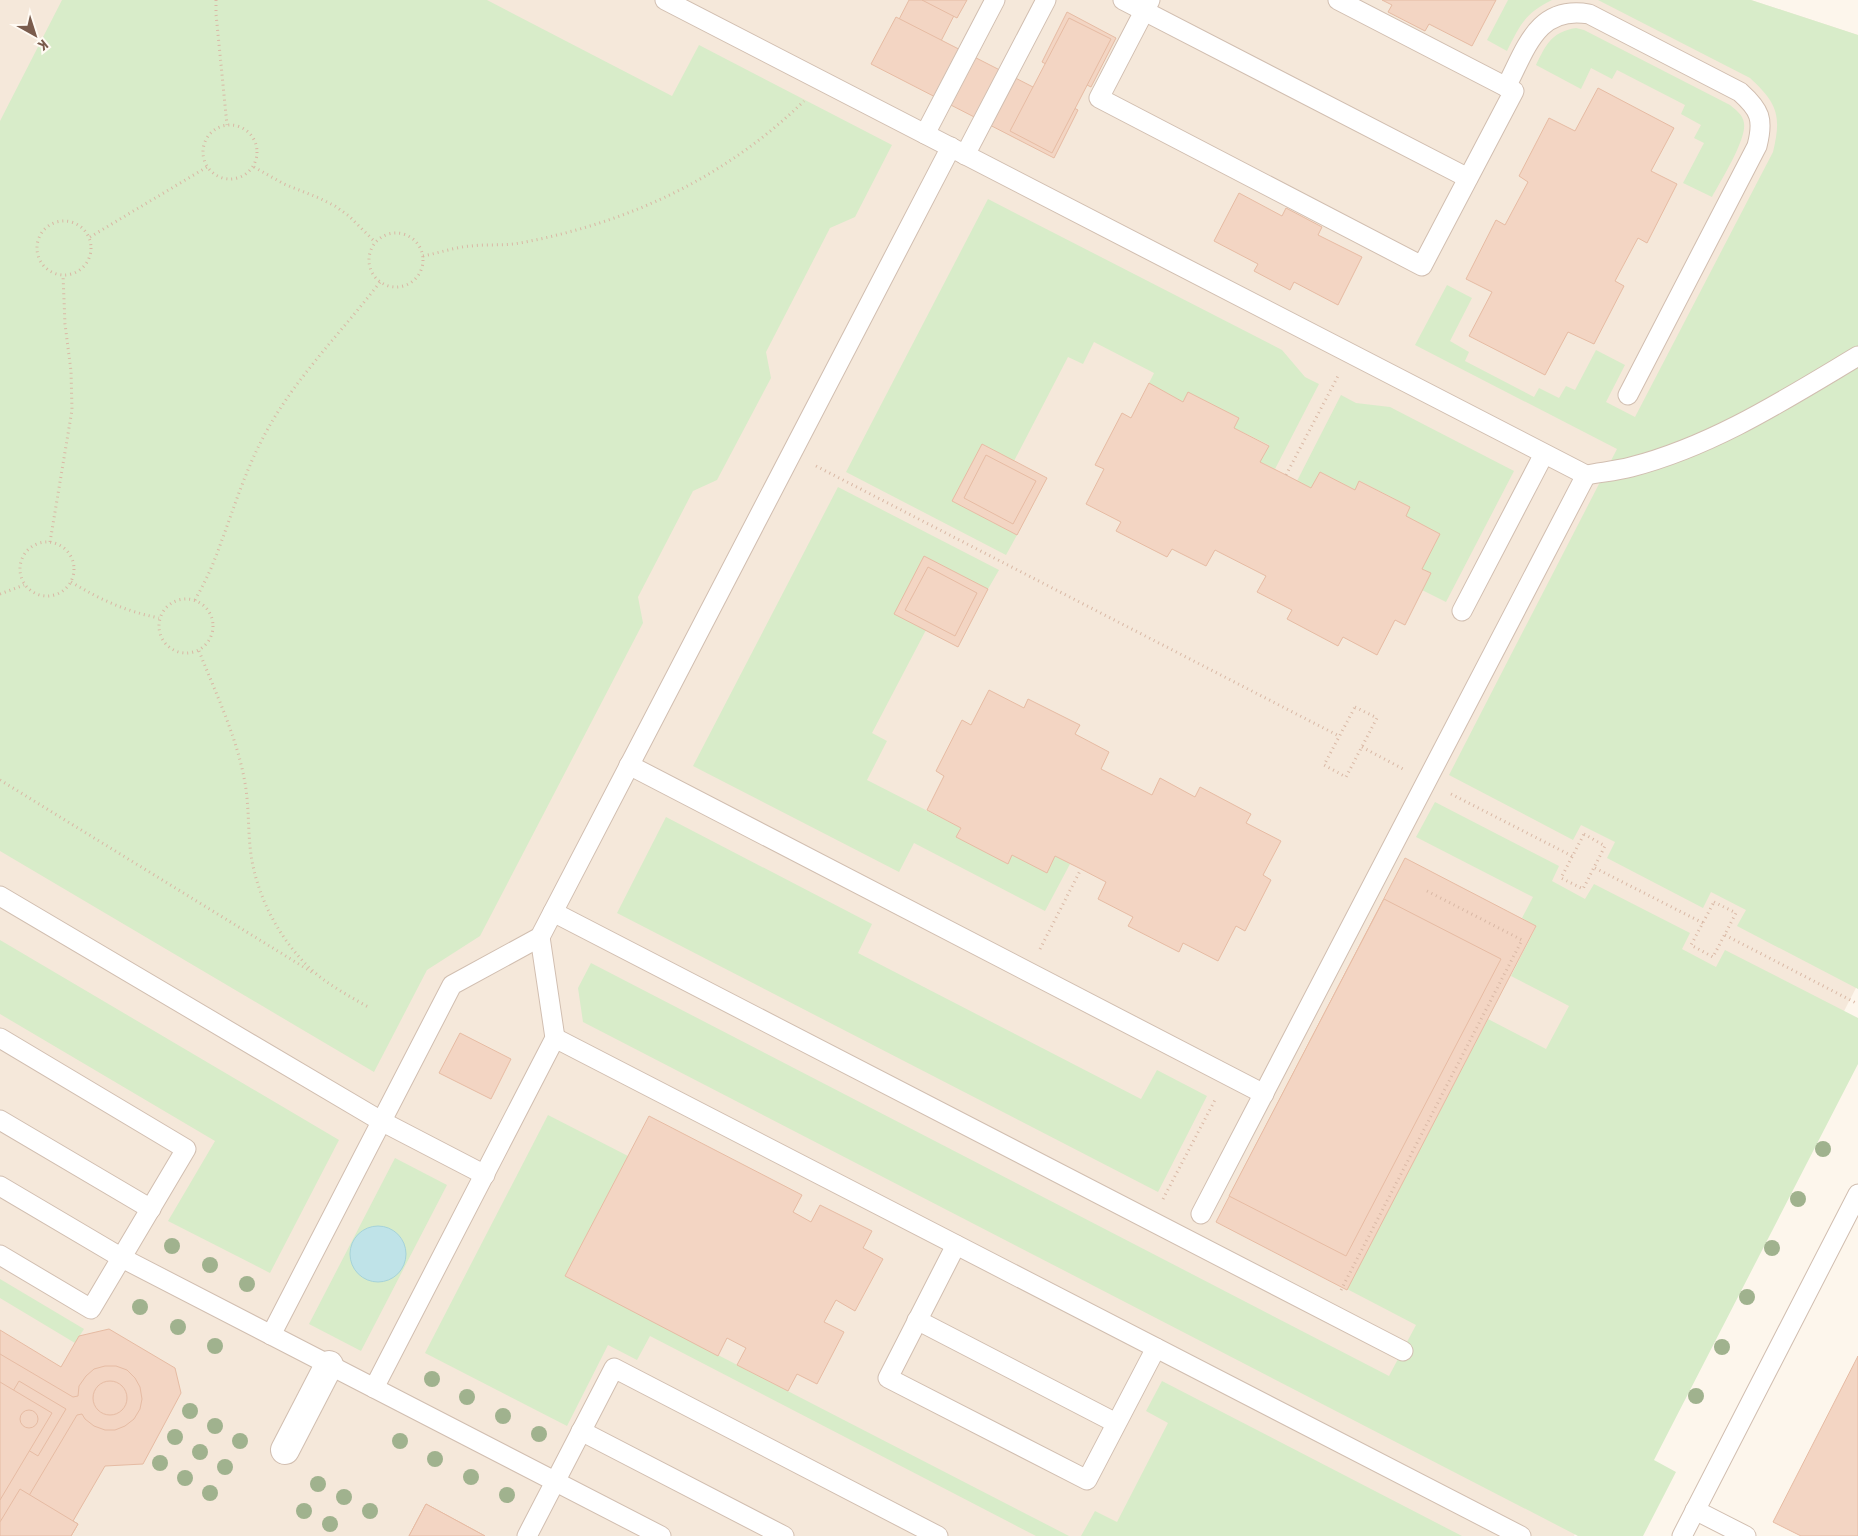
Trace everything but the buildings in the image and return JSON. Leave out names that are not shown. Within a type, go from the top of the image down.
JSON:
[{"type":"street","points":[[286,1450],[329,1365]]},
{"type":"lane","points":[[665,0],[1586,475],[1631,467],[1678,451],[1724,432],[1768,411],[1858,356]]},
{"type":"lane","points":[[925,134],[995,0]]},
{"type":"lane","points":[[271,1335],[452,985],[540,937],[791,453],[958,151],[1046,0]]},
{"type":"lane","points":[[1123,0],[1147,5],[1468,178]]},
{"type":"lane","points":[[1147,5],[1098,98],[1422,266],[1514,90],[1338,0]]},
{"type":"lane","points":[[1506,87],[1535,31],[1546,21],[1561,14],[1576,12],[1590,14],[1740,92],[1752,103],[1761,117],[1761,132],[1757,146],[1628,395]]},
{"type":"lane","points":[[1462,610],[1544,454]]},
{"type":"lane","points":[[1201,1214],[1586,475]]},
{"type":"lane","points":[[629,765],[1264,1094]]},
{"type":"lane","points":[[0,896],[381,1121],[484,1175]]},
{"type":"lane","points":[[553,912],[1403,1351]]},
{"type":"lane","points":[[374,1388],[555,1038],[540,937]]},
{"type":"lane","points":[[0,1038],[186,1149],[91,1308],[0,1255]]},
{"type":"lane","points":[[555,1038],[1521,1536]]},
{"type":"lane","points":[[0,1120],[151,1209]]},
{"type":"lane","points":[[0,1186],[122,1258],[661,1536]]},
{"type":"lane","points":[[1682,1536],[1858,1194]]},
{"type":"lane","points":[[956,1245],[888,1378],[1078,1476],[1087,1480],[1156,1348]]},
{"type":"lane","points":[[918,1320],[1116,1422]]},
{"type":"lane","points":[[531,1535],[555,1481],[614,1368],[938,1536]]},
{"type":"lane","points":[[581,1431],[784,1536]]},
{"type":"lane","points":[[1695,1510],[1746,1536]]},
{"type":"path","points":[[216,0],[226,125]]},
{"type":"path","points":[[423,256],[469,246],[518,243],[565,234],[630,213],[684,188],[736,158],[782,122],[824,82]]},
{"type":"path","points":[[226,125],[244,128],[251,133],[258,150],[254,167],[248,174],[230,180],[213,174],[203,158],[203,149],[210,133],[226,125]]},
{"type":"path","points":[[90,237],[207,167]]},
{"type":"path","points":[[254,167],[284,184],[335,206],[349,216],[375,242]]},
{"type":"path","points":[[69,221],[85,229],[90,237],[92,246],[87,263],[81,270],[73,274],[54,274],[40,262],[36,244],[44,228],[52,223],[69,221]]},
{"type":"path","points":[[399,232],[408,235],[420,247],[423,256],[423,265],[420,273],[406,285],[397,287],[388,286],[380,282],[373,276],[369,268],[368,259],[375,242],[382,236],[390,233],[399,232]]},
{"type":"path","points":[[50,542],[72,410],[71,371],[64,324],[63,275]]},
{"type":"path","points":[[195,600],[212,567],[242,483],[265,434],[293,388],[355,315],[380,282]]},
{"type":"path","points":[[1286,475],[1350,353]]},
{"type":"path","points":[[791,453],[1340,736]]},
{"type":"path","points":[[41,542],[59,544],[71,556],[74,565],[74,574],[71,582],[65,590],[57,595],[39,596],[24,585],[19,568],[21,559],[26,551],[41,542]]},
{"type":"path","points":[[71,582],[114,606],[136,614],[159,618]]},
{"type":"path","points":[[0,594],[24,585]]},
{"type":"path","points":[[178,600],[195,600],[203,604],[209,611],[213,619],[214,628],[206,645],[199,651],[181,654],[172,650],[160,637],[159,618],[170,604],[178,600]]},
{"type":"path","points":[[199,651],[231,731],[246,784],[248,838],[253,867],[261,893],[287,941],[303,962],[324,980]]},
{"type":"path","points":[[1355,707],[1377,718],[1346,777],[1324,765],[1340,736],[1355,707]]},
{"type":"path","points":[[0,780],[370,1008]]},
{"type":"path","points":[[1450,793],[1572,856]]},
{"type":"path","points":[[1584,834],[1605,846],[1594,868],[1583,890],[1561,878],[1584,834]]},
{"type":"path","points":[[1594,868],[1703,924]]},
{"type":"path","points":[[1028,972],[1081,869]]},
{"type":"path","points":[[1329,1312],[1522,940],[1427,890]]},
{"type":"path","points":[[1714,902],[1736,913],[1725,935],[1713,957],[1691,945],[1714,902]]},
{"type":"path","points":[[1725,935],[1858,1004]]},
{"type":"path","points":[[1165,1196],[1215,1100]]},
{"type":"shaded area","points":[[0,0],[1751,0],[1858,35],[1858,984],[1574,1536],[0,1536]]},
{"type":"green space","points":[[62,0],[487,0],[672,96],[699,45],[892,145],[855,217],[830,228],[766,352],[771,378],[717,480],[693,491],[638,597],[643,623],[480,936],[427,970],[374,1072],[0,851],[0,121]]},
{"type":"green space","points":[[1508,0],[1552,0],[1529,15],[1507,51],[1487,40]]},
{"type":"green space","points":[[1598,0],[1751,0],[1858,35],[1858,989],[1737,926],[1746,910],[1711,892],[1703,908],[1607,858],[1615,842],[1581,825],[1573,840],[1449,775],[1617,449],[1415,345],[1447,285],[1472,298],[1450,341],[1469,352],[1465,361],[1534,397],[1539,388],[1559,398],[1566,386],[1575,390],[1596,350],[1625,365],[1606,402],[1635,417],[1773,152],[1776,139],[1777,119],[1775,110],[1766,95],[1750,78]]},
{"type":"green space","points":[[1576,28],[1584,30],[1730,105],[1741,115],[1744,130],[1741,139],[1712,197],[1683,183],[1704,143],[1694,138],[1701,125],[1681,114],[1685,105],[1617,70],[1612,79],[1591,68],[1581,89],[1536,65],[1550,40],[1561,33]]},
{"type":"green space","points":[[988,199],[1282,350],[1305,377],[1319,384],[1275,469],[1260,462],[1269,445],[1234,428],[1239,418],[1188,393],[1183,402],[1149,383],[1154,373],[1094,342],[1083,364],[1068,357],[1014,461],[982,444],[952,501],[1017,535],[1006,555],[846,472]]},
{"type":"green space","points":[[1341,395],[1356,403],[1390,407],[1514,471],[1446,602],[1422,590],[1431,573],[1422,569],[1440,534],[1406,516],[1410,507],[1360,481],[1355,490],[1320,472],[1311,488],[1297,481]]},
{"type":"green space","points":[[838,487],[999,570],[988,589],[924,556],[926,630],[872,733],[887,741],[867,780],[961,828],[957,837],[1008,864],[1012,855],[1047,872],[1055,856],[1070,864],[1045,911],[914,843],[899,872],[693,766]]},
{"type":"green space","points":[[1435,802],[1559,866],[1552,881],[1585,899],[1594,884],[1690,933],[1682,949],[1716,967],[1725,950],[1858,1018],[1858,1064],[1654,1460],[1676,1472],[1643,1536],[1578,1536],[583,1022],[578,988],[591,963],[1389,1376],[1416,1325],[1347,1289],[1488,1019],[1546,1049],[1569,1006],[1511,976],[1536,927],[1522,918],[1533,897],[1416,837]]},
{"type":"green space","points":[[666,817],[872,924],[858,953],[1141,1099],[1157,1070],[1207,1096],[1158,1192],[617,913]]},
{"type":"green space","points":[[0,940],[339,1140],[270,1273],[168,1221],[215,1141],[0,1014]]},
{"type":"green space","points":[[548,1115],[628,1156],[565,1276],[1069,1536],[1036,1536],[650,1336],[637,1360],[608,1345],[567,1426],[425,1353]]},
{"type":"green space","points":[[395,1158],[447,1185],[361,1351],[309,1324]],"holes":[[[395,1232],[402,1239],[405,1248],[351,1260],[350,1250],[353,1241]]]},
{"type":"green space","points":[[0,1279],[84,1329],[75,1343],[0,1298]]},
{"type":"green space","points":[[1162,1381],[1462,1536],[1081,1536],[1095,1511],[1117,1522],[1168,1423],[1146,1411]]},
{"type":"water","points":[[378,1226],[393,1231],[401,1239],[406,1254],[401,1269],[393,1277],[378,1282],[363,1277],[355,1269],[350,1254],[355,1239],[363,1231]]}]
